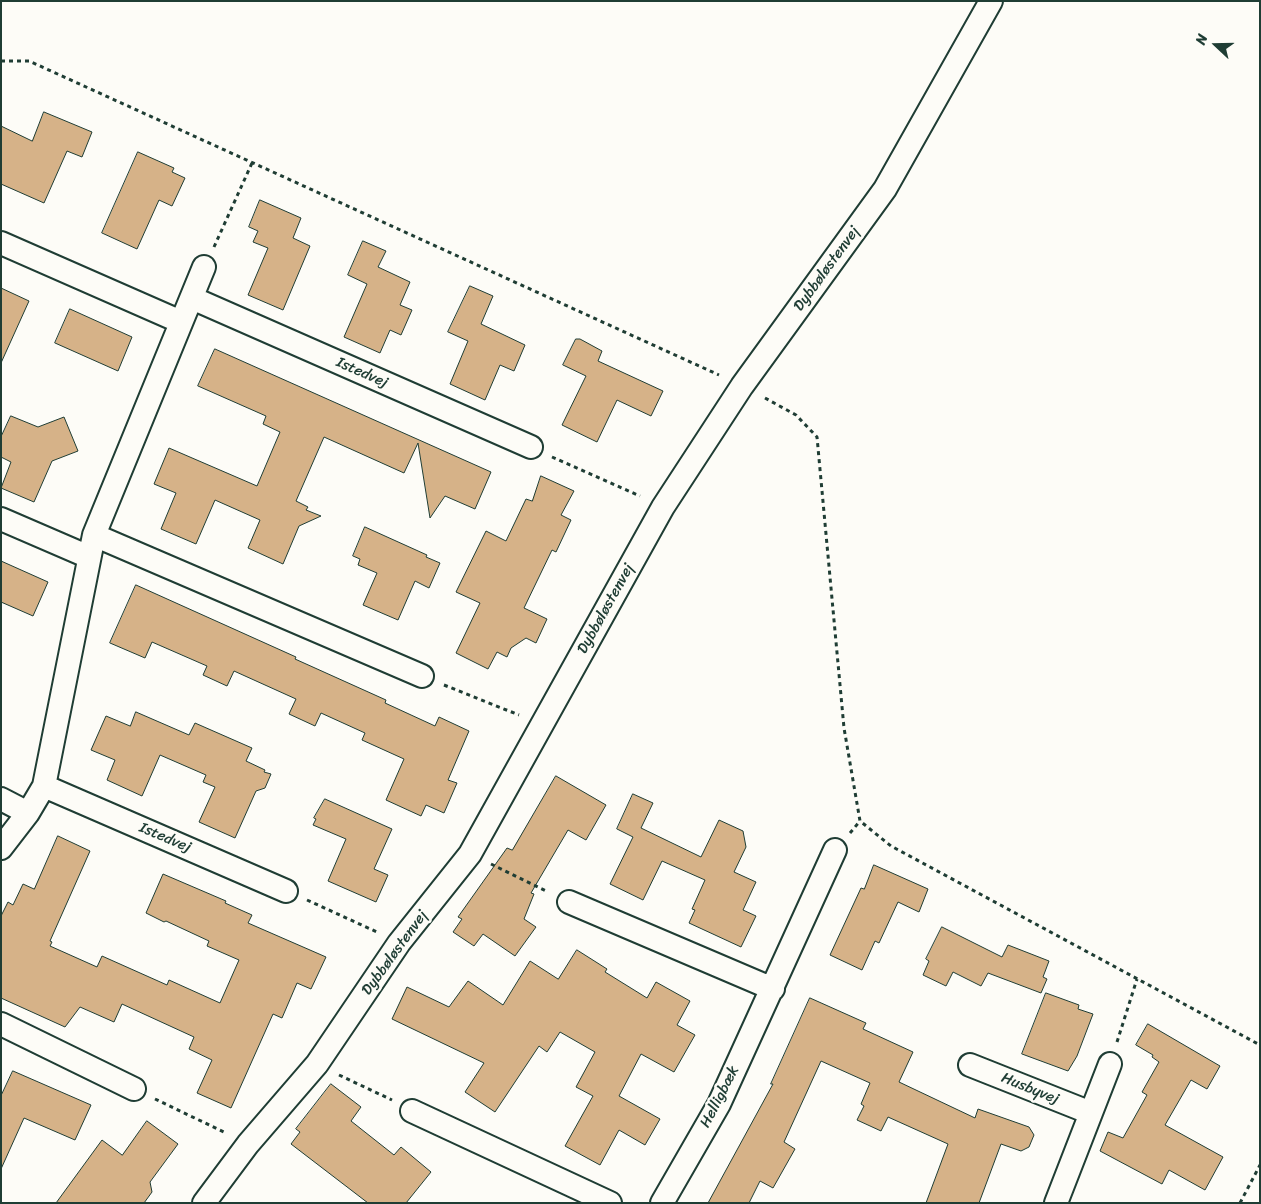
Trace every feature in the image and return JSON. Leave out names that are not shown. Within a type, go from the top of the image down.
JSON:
[{"type":"street","name":"Dybbøløstenvej","points":[[204,1203],[248,1144],[317,1064],[399,943],[470,854],[663,507],[742,386],[885,189],[991,1]]},
{"type":"street","points":[[1,243],[181,322]]},
{"type":"street","points":[[1,848],[28,813],[44,786],[92,546],[204,267]]},
{"type":"street","name":"Istedvej","points":[[192,298],[531,447]]},
{"type":"street","points":[[1,519],[92,546],[422,676]]},
{"type":"street","name":"Istedvej","points":[[44,786],[286,891]]},
{"type":"street","points":[[1,799],[28,813]]},
{"type":"street","name":"Helligbæk","points":[[662,1203],[719,1104],[835,850]]},
{"type":"street","points":[[569,902],[773,989]]},
{"type":"street","points":[[1,1024],[134,1089]]},
{"type":"street","name":"Husbyvej","points":[[970,1064],[1090,1113]]},
{"type":"street","points":[[1056,1203],[1110,1064]]},
{"type":"street","points":[[412,1111],[610,1203]]},
{"type":"path","points":[[204,267],[252,163]]},
{"type":"path","points":[[531,447],[663,507]]},
{"type":"path","points":[[422,676],[541,724]]},
{"type":"path","points":[[470,854],[569,902]]},
{"type":"path","points":[[286,891],[399,943]]},
{"type":"path","points":[[1110,1064],[1137,979]]},
{"type":"path","points":[[317,1064],[412,1111]]},
{"type":"path","points":[[134,1089],[248,1144]]},
{"type":"path","points":[[1240,1203],[1260,1165]]},
{"type":"building","points":[[44,112],[92,132],[82,157],[67,151],[44,203],[1,184],[1,126],[32,141]]},
{"type":"building","points":[[138,152],[174,168],[172,172],[185,178],[172,206],[159,200],[137,249],[102,233]]},
{"type":"building","points":[[260,200],[301,218],[293,238],[310,246],[283,310],[248,295],[268,248],[253,242],[258,231],[249,227]]},
{"type":"building","points":[[363,241],[386,251],[378,267],[410,282],[400,305],[412,310],[401,335],[390,330],[380,353],[344,337],[367,284],[348,275]]},
{"type":"building","points":[[470,286],[493,296],[481,324],[525,345],[514,371],[500,365],[485,400],[450,384],[468,341],[448,332]]},
{"type":"building","points":[[1,288],[29,301],[1,363]]},
{"type":"building","points":[[70,309],[132,337],[118,371],[55,343]]},
{"type":"building","points":[[576,339],[580,339],[602,351],[598,361],[663,391],[651,416],[617,400],[597,442],[562,425],[586,376],[563,365]]},
{"type":"building","points":[[215,349],[491,472],[475,509],[445,496],[430,518],[418,443],[404,473],[324,437],[296,501],[308,507],[306,510],[321,516],[299,526],[283,564],[248,548],[260,520],[215,500],[196,544],[161,529],[176,493],[154,484],[169,448],[257,486],[280,432],[263,424],[266,416],[198,386]]},
{"type":"building","points":[[11,416],[38,427],[64,417],[78,451],[52,461],[34,502],[1,488],[11,462],[1,457],[1,437]]},
{"type":"building","points":[[541,476],[574,491],[561,515],[571,520],[556,552],[552,550],[524,608],[547,619],[536,643],[526,638],[511,648],[507,657],[497,652],[488,669],[456,653],[480,603],[456,592],[486,531],[506,541],[526,499],[532,501]]},
{"type":"building","points":[[365,527],[427,555],[426,557],[440,563],[429,588],[415,581],[398,620],[363,605],[377,573],[358,565],[360,559],[353,556]]},
{"type":"building","points":[[1,561],[48,582],[33,616],[1,602]]},
{"type":"building","points":[[136,585],[296,657],[295,659],[386,700],[385,703],[435,726],[439,717],[469,731],[448,780],[457,783],[444,813],[426,805],[421,816],[386,800],[404,759],[362,740],[365,733],[321,713],[315,726],[289,714],[296,699],[234,671],[227,686],[203,675],[207,666],[152,642],[145,658],[110,643]]},
{"type":"building","points":[[136,712],[189,735],[195,723],[252,748],[246,761],[271,774],[265,788],[256,791],[235,838],[199,822],[215,787],[203,782],[206,775],[160,755],[142,796],[107,780],[115,760],[91,750],[106,716],[130,726]]},
{"type":"building","points":[[556,776],[606,805],[586,840],[568,830],[531,893],[534,894],[524,919],[536,927],[515,956],[483,934],[474,946],[453,932],[462,919],[458,917],[507,848],[512,850]]},
{"type":"building","points":[[633,794],[653,803],[641,828],[701,857],[719,820],[743,831],[746,847],[734,872],[756,882],[743,910],[756,916],[741,947],[689,923],[695,910],[692,909],[705,880],[662,861],[643,900],[610,884],[633,837],[617,829]]},
{"type":"building","points":[[325,799],[392,829],[374,869],[388,875],[376,902],[328,881],[346,839],[313,825],[316,819],[314,818]]},
{"type":"building","points":[[58,836],[90,851],[50,941],[52,942],[50,946],[97,967],[102,956],[167,985],[169,980],[220,1003],[239,960],[207,946],[209,941],[146,913],[163,874],[226,901],[225,903],[252,915],[248,923],[326,957],[311,989],[297,983],[282,1018],[273,1014],[231,1108],[197,1093],[212,1060],[189,1049],[194,1037],[122,1004],[114,1022],[80,1007],[65,1027],[1,998],[1,916],[8,902],[13,905],[23,884],[34,889]]},
{"type":"building","points":[[874,865],[928,889],[919,912],[898,902],[879,943],[875,941],[862,970],[830,955],[861,888],[864,889]]},
{"type":"building","points":[[942,927],[1002,957],[1008,945],[1049,961],[1043,977],[1047,979],[1041,993],[988,973],[981,986],[953,972],[946,986],[923,975],[929,961],[926,959]]},
{"type":"building","points":[[577,950],[607,969],[605,972],[647,998],[656,982],[690,1001],[677,1025],[695,1035],[674,1072],[641,1054],[619,1096],[660,1119],[645,1145],[619,1130],[600,1165],[565,1146],[593,1096],[576,1087],[595,1052],[560,1032],[547,1052],[539,1046],[495,1112],[465,1092],[484,1063],[392,1019],[407,987],[449,1007],[468,981],[503,1005],[530,961],[558,979]]},
{"type":"building","points":[[1046,993],[1079,1005],[1078,1009],[1093,1014],[1077,1056],[1068,1071],[1022,1054]]},
{"type":"building","points":[[810,998],[866,1023],[863,1029],[913,1052],[899,1082],[975,1118],[978,1109],[1029,1127],[1034,1135],[1029,1147],[1021,1151],[1001,1144],[979,1203],[926,1203],[948,1144],[888,1117],[881,1131],[857,1120],[864,1106],[861,1104],[870,1083],[821,1061],[784,1142],[795,1149],[773,1188],[760,1181],[749,1203],[708,1203],[773,1084],[771,1084]]},
{"type":"building","points":[[1148,1024],[1220,1066],[1207,1089],[1191,1080],[1165,1125],[1223,1157],[1205,1190],[1169,1170],[1162,1184],[1100,1151],[1108,1132],[1123,1138],[1147,1095],[1142,1092],[1159,1062],[1152,1057],[1153,1055],[1136,1045]]},
{"type":"building","points":[[13,1071],[91,1105],[75,1140],[24,1118],[1,1169],[1,1096]]},
{"type":"building","points":[[331,1084],[361,1107],[351,1121],[394,1155],[401,1147],[431,1172],[406,1203],[368,1203],[291,1144],[300,1132],[296,1129]]},
{"type":"building","points":[[147,1121],[178,1144],[150,1182],[152,1192],[144,1203],[56,1203],[102,1140],[122,1155]]}]
